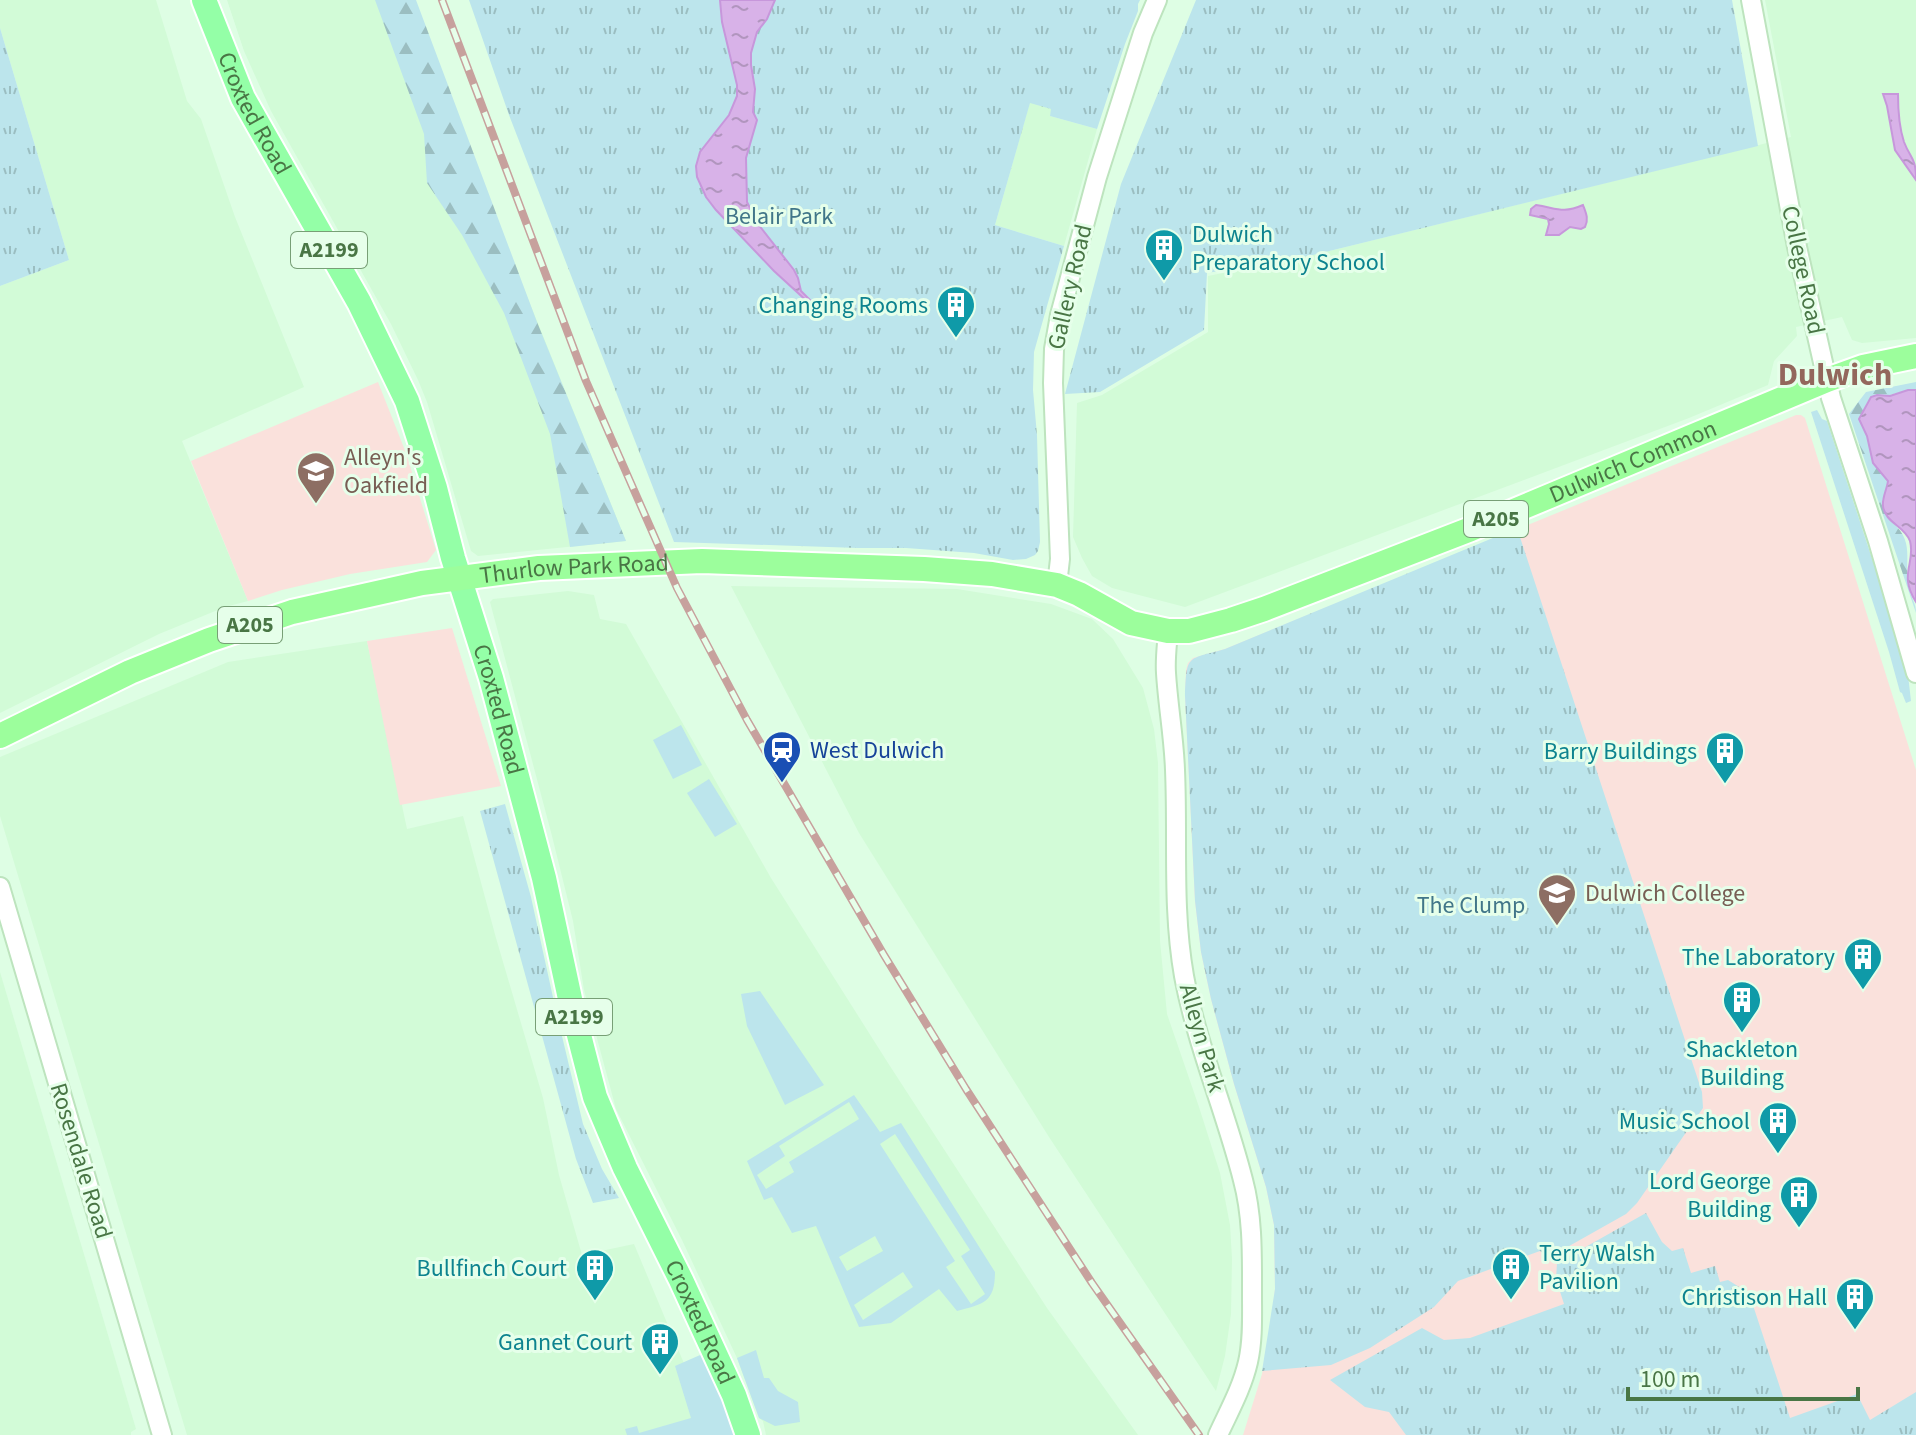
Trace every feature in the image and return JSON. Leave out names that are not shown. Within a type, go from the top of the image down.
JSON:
[{"type":"highway","name":"Dulwich Common","points":[[1168,631],[1189,631],[1231,620],[1303,594],[1482,524],[1827,380],[1863,367],[1916,356]]},
{"type":"highway","name":"Thurlow Park Road","points":[[0,736],[130,672],[252,624],[292,612],[460,577],[579,565],[691,561],[982,573],[1057,585],[1131,623],[1168,631]]},
{"type":"main road","name":"Croxted Road","points":[[204,0],[243,98],[359,302],[407,401],[491,678],[544,878],[595,1097],[619,1157],[734,1395],[748,1435]]},
{"type":"street","name":"Gallery Road","points":[[1057,585],[1060,559],[1054,349],[1060,315],[1104,152],[1157,0]]},
{"type":"street","name":"College Road","points":[[1751,0],[1797,247],[1827,380],[1916,673]]},
{"type":"street","name":"Alleyn Park","points":[[1168,631],[1166,672],[1175,769],[1176,880],[1184,974],[1204,1059],[1242,1177],[1249,1214],[1252,1329],[1248,1361],[1218,1435]]},
{"type":"street","name":"Rosendale Road","points":[[0,887],[162,1435]]},
{"type":"shaded area","points":[[0,0],[156,0],[187,101],[201,119],[235,217],[304,387],[182,441],[248,601],[159,634],[0,713],[0,286],[69,260],[0,28]]},
{"type":"shaded area","points":[[227,0],[407,0],[626,541],[478,556],[471,551],[418,380],[391,324],[271,111],[244,51]]},
{"type":"shaded area","points":[[1765,0],[1916,0],[1916,338],[1862,343],[1852,340],[1842,317],[1796,327],[1797,336],[1774,361],[1768,385],[1689,418],[1185,607],[1112,588],[1092,576],[1073,537],[1077,403],[1102,395],[1208,332],[1208,276],[1309,256],[1791,137]]},
{"type":"shaded area","points":[[1030,102],[1052,109],[1050,116],[1097,129],[1064,246],[995,225]]},
{"type":"shaded area","name":"Alleyn's Oakfield","points":[[378,382],[406,453],[436,550],[427,562],[350,574],[248,601],[191,461]]},
{"type":"shaded area","name":"Dulwich College","points":[[1796,415],[1805,418],[1916,770],[1916,1435],[1243,1435],[1262,1374],[1271,1324],[1275,1289],[1274,1225],[1266,1187],[1211,999],[1201,952],[1195,901],[1185,696],[1188,663],[1193,658],[1225,649]]},
{"type":"shaded area","points":[[731,586],[957,589],[1051,604],[1092,619],[1113,639],[1143,688],[1154,729],[1158,763],[1160,941],[1167,1014],[1220,1173],[1230,1225],[1231,1314],[1216,1391],[1049,1137],[859,833]]},
{"type":"shaded area","points":[[568,591],[594,595],[600,619],[626,624],[771,878],[1047,1308],[1138,1435],[766,1435],[737,1358],[616,1109],[584,990],[573,921],[552,836],[490,602],[493,599]]},
{"type":"shaded area","points":[[452,628],[501,786],[400,805],[367,641]]},
{"type":"shaded area","points":[[367,641],[407,829],[463,816],[543,1098],[559,1175],[582,1255],[634,1244],[714,1435],[187,1435],[0,816],[0,757],[228,662]]},
{"type":"shaded area","points":[[0,972],[136,1429],[131,1435],[0,1435]]},
{"type":"green space","points":[[375,0],[416,0],[537,322],[626,541],[570,547],[550,434],[504,313],[462,235],[427,183],[424,134]]},
{"type":"green space","name":"Belair Park","points":[[469,0],[1140,0],[1097,129],[1050,116],[1051,109],[1030,103],[995,225],[1064,246],[1034,352],[1040,542],[1035,555],[1013,560],[974,553],[906,548],[674,542],[509,115]]},
{"type":"green space","points":[[1196,0],[1732,0],[1758,146],[1309,256],[1207,273],[1204,330],[1100,392],[1065,394],[1121,184]]},
{"type":"green space","points":[[0,28],[69,260],[0,286]]},
{"type":"green space","points":[[1916,382],[1916,390],[1868,401],[1859,419],[1867,436],[1873,463],[1888,481],[1892,522],[1906,544],[1909,588],[1916,613],[1849,414],[1866,392]]},
{"type":"green space","points":[[1817,410],[1827,421],[1908,675],[1911,701],[1906,703],[1811,412]]},
{"type":"green space","name":"The Clump","points":[[1517,528],[1702,1092],[1703,1108],[1637,1203],[1626,1214],[1555,1254],[1547,1256],[1540,1251],[1458,1281],[1434,1307],[1370,1348],[1331,1365],[1262,1371],[1275,1289],[1274,1225],[1266,1187],[1211,999],[1201,952],[1195,901],[1185,696],[1188,666],[1196,658],[1225,649]]},
{"type":"green space","points":[[681,725],[702,765],[673,779],[653,740]]},
{"type":"green space","points":[[709,779],[737,824],[715,837],[687,793]]},
{"type":"green space","points":[[505,804],[531,897],[583,1124],[602,1169],[619,1198],[593,1203],[576,1159],[480,811]]},
{"type":"green space","points":[[760,991],[824,1085],[785,1105],[747,1026],[741,994]]},
{"type":"green space","points":[[854,1095],[880,1132],[901,1123],[995,1272],[990,1296],[980,1304],[957,1311],[939,1289],[891,1323],[859,1327],[816,1226],[792,1233],[772,1197],[764,1200],[747,1161]],"holes":[[[849,1102],[859,1119],[789,1162],[794,1172],[766,1189],[757,1175],[785,1156],[779,1146]],[[895,1134],[970,1250],[961,1256],[985,1294],[971,1304],[946,1267],[955,1261],[880,1144]],[[875,1236],[883,1251],[847,1271],[839,1257]],[[903,1272],[913,1287],[863,1320],[854,1305]]]},
{"type":"green space","points":[[1646,1213],[1662,1242],[1672,1251],[1683,1248],[1691,1273],[1715,1266],[1720,1282],[1728,1280],[1749,1293],[1790,1418],[1857,1394],[1870,1420],[1916,1392],[1916,1435],[1406,1435],[1389,1412],[1365,1407],[1330,1380],[1422,1328],[1444,1340],[1470,1338],[1564,1304],[1556,1279],[1557,1263]]},
{"type":"green space","points":[[756,1350],[764,1378],[769,1378],[778,1391],[798,1402],[800,1422],[775,1426],[759,1418],[737,1358]]},
{"type":"green space","points":[[707,1352],[738,1435],[627,1435],[625,1429],[637,1426],[639,1433],[691,1418],[675,1366]]},
{"type":"water","points":[[720,0],[775,0],[757,32],[751,53],[755,89],[753,112],[757,120],[746,158],[747,202],[758,224],[794,270],[801,291],[811,301],[809,303],[716,210],[697,177],[700,152],[729,115],[737,96]]},
{"type":"water","points":[[1883,94],[1898,94],[1901,130],[1914,163],[1916,180],[1895,150]]},
{"type":"water","points":[[1536,205],[1564,210],[1583,205],[1587,219],[1585,227],[1570,227],[1559,235],[1546,235],[1548,219],[1530,215]]},
{"type":"water","points":[[1916,390],[1916,602],[1908,584],[1910,541],[1885,512],[1883,500],[1888,481],[1873,463],[1867,436],[1859,419],[1871,397],[1890,396]]},
{"type":"railway","points":[[442,0],[586,381],[677,588],[747,720],[966,1089],[1092,1283],[1199,1435]]},
{"type":"place","name":"Dulwich Preparatory School","points":[[1164,282]]},
{"type":"place","name":"Changing Rooms","points":[[956,339]]},
{"type":"place","name":"Alleyn's Oakfield","points":[[316,505]]},
{"type":"place","name":"West Dulwich","points":[[782,784]]},
{"type":"place","name":"Barry Buildings","points":[[1725,785]]},
{"type":"place","name":"Dulwich College","points":[[1557,927]]},
{"type":"place","name":"The Laboratory","points":[[1863,991]]},
{"type":"place","name":"Shackleton Building","points":[[1742,1034]]},
{"type":"place","name":"Music School","points":[[1778,1155]]},
{"type":"place","name":"Lord George Building","points":[[1799,1229]]},
{"type":"place","name":"Terry Walsh Pavilion","points":[[1511,1301]]},
{"type":"place","name":"Bullfinch Court","points":[[595,1302]]},
{"type":"place","name":"Christison Hall","points":[[1855,1331]]},
{"type":"place","name":"Gannet Court","points":[[660,1376]]},
{"type":"district","name":"Dulwich","points":[[1835,375]]}]
